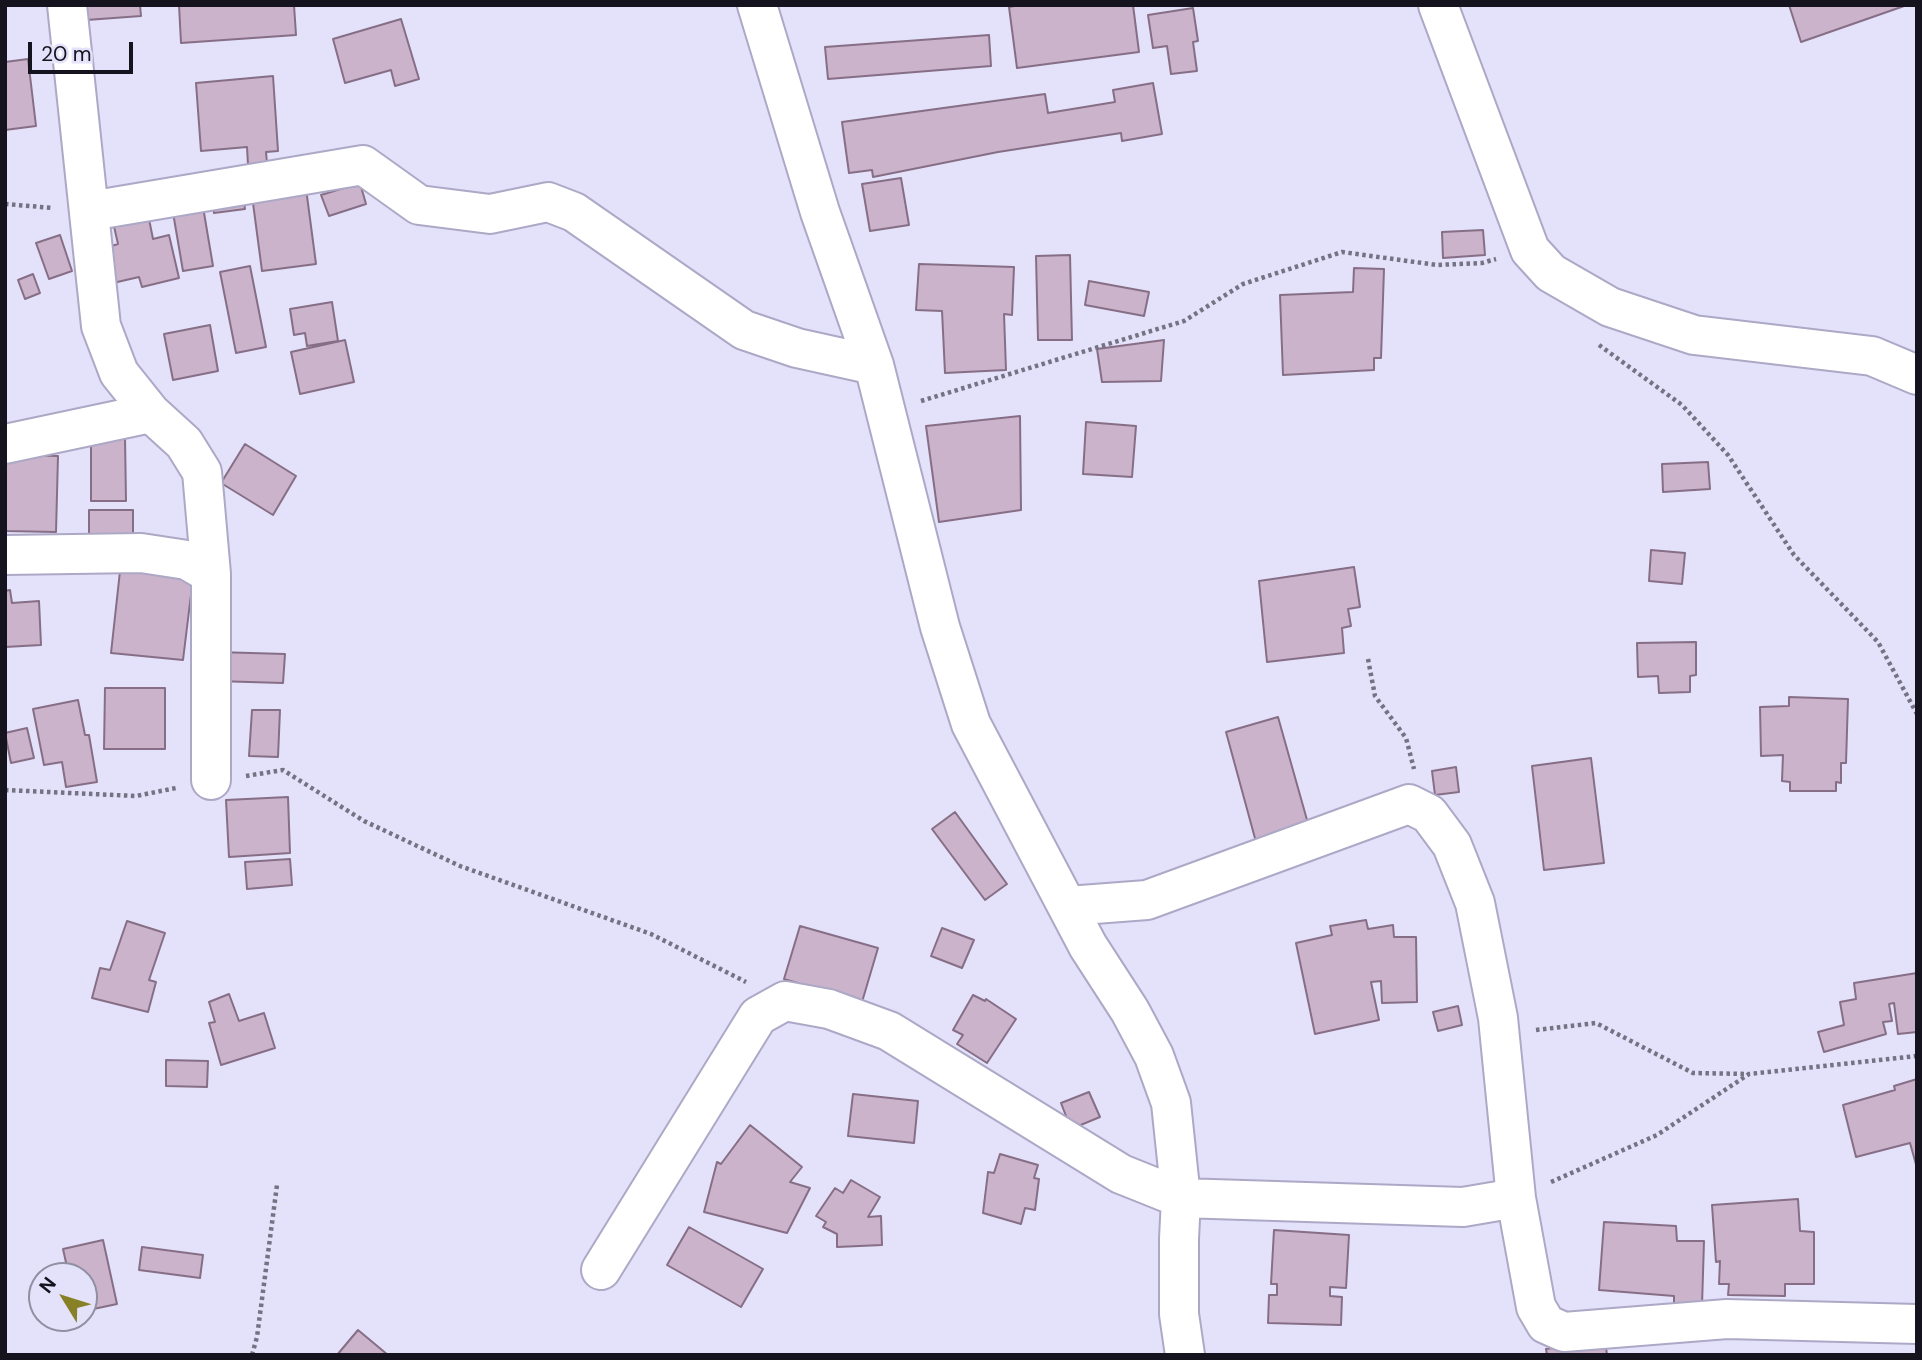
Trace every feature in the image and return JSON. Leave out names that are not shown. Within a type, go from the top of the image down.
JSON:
[{"type":"street","points":[[67,5],[101,326],[119,373],[151,413],[184,443],[202,472],[211,574],[211,780]]},
{"type":"street","points":[[757,5],[820,212],[874,365],[940,627],[971,724],[1088,946],[1130,1011],[1154,1056],[1171,1103],[1181,1198],[1179,1314],[1185,1355]]},
{"type":"street","points":[[1438,5],[1530,250],[1551,273],[1610,307],[1694,335],[1872,356],[1917,375]]},
{"type":"street","points":[[90,211],[363,165],[419,205],[490,214],[548,202],[574,212],[744,330],[797,348],[874,365]]},
{"type":"street","points":[[5,444],[151,413]]},
{"type":"street","points":[[5,555],[141,553],[187,559],[211,574]]},
{"type":"street","points":[[1068,906],[1147,900],[1409,804],[1429,814],[1452,845],[1475,903],[1498,1018],[1516,1198],[1536,1307],[1546,1324],[1564,1332],[1727,1319],[1917,1324]]},
{"type":"street","points":[[601,1270],[758,1016],[785,1001],[829,1009],[889,1031],[1121,1174],[1181,1198],[1463,1207],[1516,1198]]},
{"type":"path","points":[[5,204],[90,211]]},
{"type":"path","points":[[886,412],[1184,321],[1243,284],[1342,252],[1437,265],[1482,263],[1530,250]]},
{"type":"path","points":[[1597,343],[1682,405],[1728,455],[1794,555],[1878,642],[1917,714]]},
{"type":"path","points":[[1368,659],[1375,696],[1406,738],[1414,771],[1409,804]]},
{"type":"path","points":[[5,790],[136,796],[211,780],[283,771],[364,821],[460,866],[651,934],[785,1001]]},
{"type":"path","points":[[1498,1018],[1536,1030],[1596,1023],[1693,1073],[1749,1074],[1917,1056]]},
{"type":"path","points":[[1516,1198],[1657,1135],[1749,1074]]},
{"type":"path","points":[[252,1355],[257,1337],[277,1185]]},
{"type":"building","points":[[72,5],[140,5],[141,16],[73,21]]},
{"type":"building","points":[[179,5],[294,5],[296,35],[181,43]]},
{"type":"building","points":[[1133,5],[1139,52],[1017,68],[1009,7]]},
{"type":"building","points":[[1789,5],[1907,5],[1801,42]]},
{"type":"building","points":[[1193,8],[1198,41],[1193,42],[1197,71],[1171,74],[1167,46],[1153,48],[1148,15]]},
{"type":"building","points":[[401,19],[419,79],[395,86],[391,70],[345,83],[333,39]]},
{"type":"building","points":[[989,35],[991,66],[828,79],[825,47]]},
{"type":"building","points":[[28,59],[36,126],[5,130],[5,62]]},
{"type":"building","points":[[273,76],[278,151],[266,152],[267,163],[248,165],[247,147],[201,151],[196,83]]},
{"type":"building","points":[[1153,83],[1162,134],[1122,141],[1121,133],[998,152],[873,177],[872,170],[849,173],[842,122],[1045,94],[1048,113],[1115,102],[1113,90]]},
{"type":"building","points":[[901,178],[909,225],[870,231],[862,184]]},
{"type":"building","points":[[305,181],[316,264],[262,271],[251,188]]},
{"type":"building","points":[[360,183],[366,204],[329,216],[321,195]]},
{"type":"building","points":[[242,187],[245,209],[214,213],[211,191]]},
{"type":"building","points":[[201,195],[213,266],[183,271],[171,201]]},
{"type":"building","points":[[148,214],[153,239],[169,235],[179,278],[142,287],[139,277],[113,283],[105,248],[118,244],[113,222]]},
{"type":"building","points":[[1483,230],[1485,255],[1443,258],[1442,232]]},
{"type":"building","points":[[60,235],[72,271],[49,279],[36,243]]},
{"type":"building","points":[[1070,255],[1072,340],[1038,340],[1036,256]]},
{"type":"building","points":[[919,264],[1014,267],[1012,315],[1004,314],[1006,370],[945,373],[942,311],[916,310]]},
{"type":"building","points":[[250,266],[266,347],[236,353],[220,272]]},
{"type":"building","points":[[1354,268],[1384,269],[1381,358],[1374,358],[1374,370],[1283,375],[1280,295],[1353,292]]},
{"type":"building","points":[[33,274],[40,293],[25,299],[18,280]]},
{"type":"building","points":[[1089,281],[1149,292],[1144,316],[1085,305]]},
{"type":"building","points":[[332,302],[338,341],[307,346],[305,333],[294,335],[290,309]]},
{"type":"building","points":[[210,325],[218,371],[173,380],[164,334]]},
{"type":"building","points":[[345,340],[354,382],[300,394],[291,352]]},
{"type":"building","points":[[1164,340],[1161,381],[1102,382],[1097,349]]},
{"type":"building","points":[[1020,416],[1021,510],[939,522],[926,426]]},
{"type":"building","points":[[1086,422],[1136,426],[1132,477],[1083,474]]},
{"type":"building","points":[[91,437],[125,437],[126,501],[91,501]]},
{"type":"building","points":[[245,444],[296,476],[273,515],[221,483]]},
{"type":"building","points":[[5,455],[58,456],[56,532],[5,531]]},
{"type":"building","points":[[1708,462],[1710,489],[1663,492],[1662,464]]},
{"type":"building","points":[[89,510],[133,510],[133,541],[89,541]]},
{"type":"building","points":[[1651,550],[1685,553],[1682,584],[1649,581]]},
{"type":"building","points":[[121,562],[194,570],[183,660],[111,653]]},
{"type":"building","points":[[1354,567],[1360,607],[1348,609],[1351,626],[1342,628],[1344,653],[1267,662],[1259,581]]},
{"type":"building","points":[[10,590],[12,603],[39,601],[41,645],[5,647],[5,591]]},
{"type":"building","points":[[1696,642],[1696,675],[1690,676],[1690,692],[1659,693],[1658,676],[1638,677],[1637,643]]},
{"type":"building","points":[[216,652],[285,654],[283,683],[215,681]]},
{"type":"building","points":[[105,688],[165,688],[165,749],[104,749]]},
{"type":"building","points":[[1789,697],[1848,699],[1846,763],[1841,763],[1841,783],[1836,782],[1836,791],[1790,791],[1790,782],[1782,781],[1783,755],[1761,756],[1760,707],[1789,706]]},
{"type":"building","points":[[78,700],[85,735],[89,735],[97,782],[66,787],[62,762],[44,765],[33,709]]},
{"type":"building","points":[[252,710],[280,710],[278,757],[249,756]]},
{"type":"building","points":[[1278,717],[1309,827],[1256,842],[1226,732]]},
{"type":"building","points":[[27,728],[34,758],[11,763],[5,733]]},
{"type":"building","points":[[1591,758],[1604,863],[1544,870],[1532,766]]},
{"type":"building","points":[[1456,767],[1459,792],[1435,795],[1432,771]]},
{"type":"building","points":[[288,797],[290,853],[229,857],[226,800]]},
{"type":"building","points":[[955,812],[1007,884],[985,900],[932,829]]},
{"type":"building","points":[[290,859],[292,885],[247,889],[245,862]]},
{"type":"building","points":[[1366,920],[1368,929],[1393,925],[1394,937],[1416,937],[1417,1002],[1382,1003],[1381,981],[1371,982],[1379,1020],[1315,1034],[1296,943],[1332,935],[1330,926]]},
{"type":"building","points":[[127,921],[165,933],[149,980],[156,982],[148,1012],[92,998],[100,968],[110,970]]},
{"type":"building","points":[[800,926],[878,948],[862,1002],[784,979]]},
{"type":"building","points":[[942,928],[974,940],[962,968],[931,956]]},
{"type":"building","points":[[1917,973],[1917,1032],[1898,1034],[1894,1003],[1889,1004],[1892,1021],[1883,1022],[1886,1034],[1824,1052],[1818,1032],[1844,1025],[1840,1002],[1856,999],[1854,983]]},
{"type":"building","points":[[229,994],[239,1021],[264,1013],[275,1048],[221,1065],[209,1023],[215,1022],[209,1002]]},
{"type":"building","points":[[973,995],[985,1001],[986,999],[1016,1019],[987,1063],[957,1044],[963,1035],[953,1030]]},
{"type":"building","points":[[1458,1006],[1462,1025],[1438,1031],[1433,1012]]},
{"type":"building","points":[[166,1060],[208,1061],[207,1087],[166,1086]]},
{"type":"building","points":[[1917,1079],[1917,1168],[1910,1143],[1856,1157],[1843,1105],[1895,1090],[1894,1086]]},
{"type":"building","points":[[1089,1092],[1100,1117],[1071,1129],[1061,1103]]},
{"type":"building","points":[[853,1094],[918,1101],[914,1143],[848,1136]]},
{"type":"building","points":[[750,1125],[802,1167],[790,1182],[810,1188],[787,1233],[704,1212],[717,1162],[721,1164]]},
{"type":"building","points":[[1000,1154],[1038,1165],[1034,1178],[1039,1179],[1035,1210],[1025,1208],[1021,1224],[983,1213],[988,1172],[994,1173]]},
{"type":"building","points":[[851,1180],[880,1197],[868,1217],[881,1216],[882,1245],[837,1247],[837,1234],[823,1227],[826,1222],[816,1216],[835,1188],[843,1193]]},
{"type":"building","points":[[1798,1199],[1800,1231],[1814,1232],[1814,1284],[1785,1284],[1785,1296],[1728,1295],[1729,1284],[1719,1284],[1720,1261],[1716,1262],[1712,1205]]},
{"type":"building","points":[[1604,1222],[1676,1226],[1677,1241],[1704,1241],[1702,1306],[1674,1305],[1674,1296],[1599,1290]]},
{"type":"building","points":[[689,1227],[763,1269],[741,1307],[667,1265]]},
{"type":"building","points":[[1274,1230],[1349,1235],[1346,1288],[1330,1287],[1330,1296],[1342,1297],[1341,1325],[1268,1323],[1269,1295],[1277,1295],[1277,1284],[1271,1284]]},
{"type":"building","points":[[103,1240],[117,1304],[98,1308],[98,1262],[66,1262],[63,1249]]},
{"type":"building","points":[[142,1247],[203,1255],[200,1278],[139,1270]]},
{"type":"building","points":[[358,1330],[388,1355],[337,1355]]},
{"type":"building","points":[[1605,1340],[1607,1355],[1547,1355],[1546,1349]]}]
